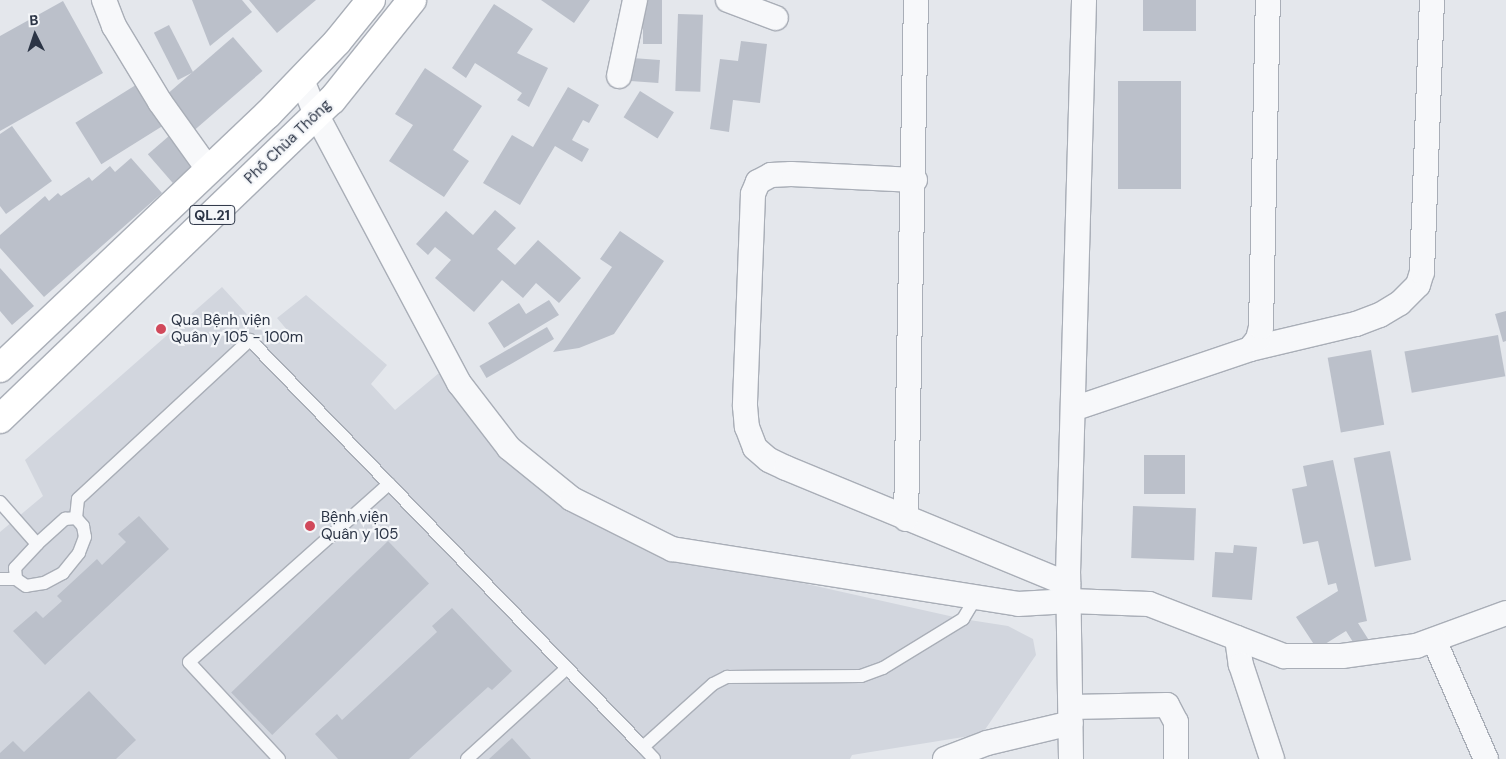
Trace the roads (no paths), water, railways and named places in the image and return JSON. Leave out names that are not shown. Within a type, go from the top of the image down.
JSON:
[{"type":"highway","name":"QL.21","points":[[0,368],[302,80],[371,0]]},
{"type":"highway","name":"Phố Chùa Thông","points":[[0,418],[316,114],[412,0]]},
{"type":"street","points":[[104,0],[114,26],[160,102],[208,169]]},
{"type":"street","points":[[618,76],[636,0]]},
{"type":"street","points":[[728,0],[776,18]]},
{"type":"street","points":[[906,519],[915,180],[916,0]]},
{"type":"street","points":[[1071,759],[1069,593],[1084,0]]},
{"type":"street","points":[[1250,349],[1262,327],[1268,0]]},
{"type":"street","points":[[1073,409],[1250,349],[1356,324],[1380,315],[1400,303],[1418,285],[1422,272],[1432,0]]},
{"type":"street","points":[[302,80],[316,114],[459,384],[509,448],[572,499],[672,549],[1018,604],[1069,593]]},
{"type":"street","points":[[915,180],[791,174],[771,175],[758,182],[753,194],[744,406],[747,427],[755,448],[769,460],[906,519],[1069,593],[1149,604],[1284,656],[1342,656],[1416,646],[1506,613]]},
{"type":"street","points":[[1237,638],[1243,672],[1272,759]]},
{"type":"street","points":[[1434,640],[1486,759]]},
{"type":"street","points":[[944,759],[1071,715],[1167,705],[1176,722],[1176,759]]},
{"type":"lane","points":[[0,580],[16,579],[26,586],[44,583],[63,573],[79,553],[85,538],[83,526],[76,518],[78,499],[250,340],[654,759]]},
{"type":"lane","points":[[279,759],[189,662],[389,484]]},
{"type":"lane","points":[[0,502],[37,544]]},
{"type":"lane","points":[[16,579],[15,568],[37,544],[65,519],[76,518]]},
{"type":"lane","points":[[643,747],[712,684],[727,677],[861,676],[883,668],[963,619],[976,597]]},
{"type":"lane","points":[[467,759],[567,668]]},
{"type":"place","name":"Qua Bệnh viện Quân y 105 - 100m","points":[[161,329]]},
{"type":"place","name":"Bệnh viện Quân y 105","points":[[310,526]]}]
